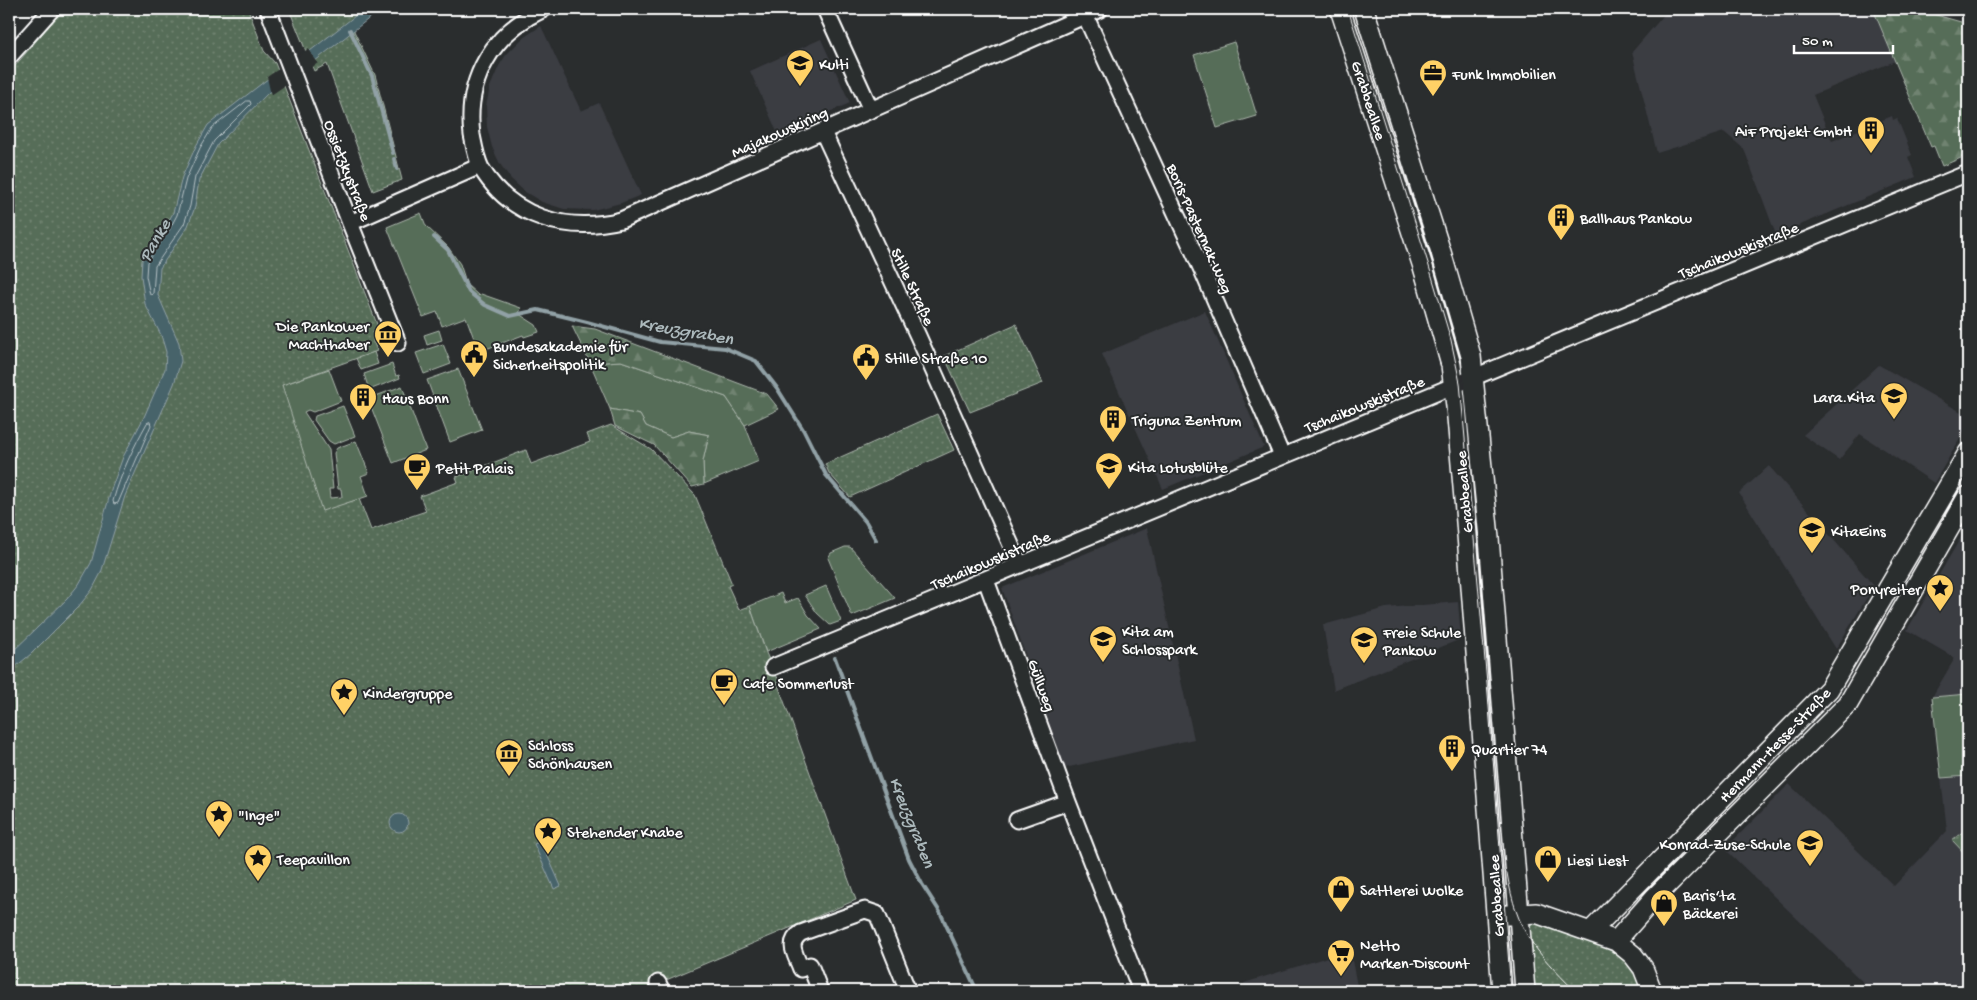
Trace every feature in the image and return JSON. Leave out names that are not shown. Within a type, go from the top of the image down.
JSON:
[{"type":"main road","name":"Grabbeallee","points":[[1340,9],[1450,358],[1454,385],[1502,991]]},
{"type":"main road","name":"Grabbeallee","points":[[1364,9],[1471,356],[1525,991]]},
{"type":"main road","name":"Hermann-Hesse-Straße","points":[[1591,932],[1829,689],[1968,453]]},
{"type":"main road","name":"Hermann-Hesse-Straße","points":[[1616,941],[1654,898],[1848,704],[1968,496]]},
{"type":"main road","points":[[1497,916],[1536,913],[1616,941],[1633,955],[1643,968],[1652,991]]},
{"type":"street","points":[[9,57],[52,9]]},
{"type":"street","name":"Ossietzkystraße","points":[[268,9],[398,343]]},
{"type":"street","name":"Majakowskiring","points":[[544,9],[515,25],[504,34],[489,54],[476,84],[470,113],[474,147],[480,166],[500,191],[528,212],[543,219],[566,224],[583,225],[605,224],[621,220],[1100,9]]},
{"type":"street","points":[[825,9],[871,110]]},
{"type":"street","name":"Boris-Pasternak-Weg","points":[[1085,15],[1202,270],[1282,456]]},
{"type":"street","name":"Stille Straße","points":[[823,132],[914,328],[1020,565]]},
{"type":"street","points":[[350,223],[480,166]]},
{"type":"street","name":"Tschaikowskistraße","points":[[773,667],[1968,173]]},
{"type":"street","name":"Güllweg","points":[[986,580],[1068,802],[1141,991]]},
{"type":"street","points":[[1017,820],[1068,802]]},
{"type":"street","points":[[820,991],[810,965],[802,969],[792,943],[794,938],[801,933],[865,910],[877,914],[908,991]]},
{"type":"shaded area","name":"AiF Projekt GmbH","points":[[1669,9],[1873,9],[1895,61],[1813,95],[1832,141],[1892,116],[1893,120],[1897,118],[1912,155],[1908,157],[1916,177],[1776,235],[1744,149],[1724,132],[1657,153],[1632,52]]},
{"type":"shaded area","points":[[541,26],[581,111],[599,103],[641,195],[621,203],[593,210],[564,209],[542,202],[525,192],[511,179],[500,164],[492,147],[487,127],[486,106],[490,87],[506,55],[523,38]]},
{"type":"shaded area","name":"Kulti","points":[[821,39],[850,103],[778,134],[750,71]]},
{"type":"shaded area","points":[[1205,311],[1264,447],[1163,489],[1102,354]]},
{"type":"shaded area","name":"Lara.Kita","points":[[1879,365],[1968,416],[1968,425],[1934,483],[1860,434],[1839,460],[1803,435]]},
{"type":"shaded area","name":"KitaEins","points":[[1769,466],[1874,586],[1836,649],[1739,493]]},
{"type":"shaded area","points":[[1968,525],[1968,694],[1932,697],[1955,658],[1907,630]]},
{"type":"shaded area","name":"Kita am Schlosspark","points":[[1147,528],[1194,739],[1065,768],[1002,588]]},
{"type":"shaded area","name":"Freie Schule Pankow","points":[[1458,602],[1461,639],[1334,690],[1323,625],[1386,608]]},
{"type":"shaded area","points":[[1968,776],[1968,991],[1872,991],[1725,849],[1789,784],[1894,886],[1947,831],[1941,778]]},
{"type":"shaded area","points":[[1350,950],[1358,991],[1246,991],[1244,983]]},
{"type":"green space","points":[[63,9],[248,9],[264,51],[275,63],[382,337],[373,340],[377,351],[282,385],[322,511],[359,499],[371,530],[426,511],[420,496],[458,482],[456,477],[526,450],[531,464],[590,442],[587,434],[611,425],[651,449],[695,495],[732,584],[728,586],[739,610],[750,606],[766,653],[779,681],[777,682],[856,900],[640,991],[9,991],[9,73]]},
{"type":"green space","points":[[289,9],[364,9],[354,17],[354,31],[375,75],[402,180],[373,191],[327,64],[314,71]]},
{"type":"green space","points":[[1873,9],[1915,9],[1968,24],[1968,155],[1942,166],[1934,146],[1931,147]]},
{"type":"green space","points":[[1234,42],[1257,116],[1217,128],[1194,55]]},
{"type":"green space","points":[[421,213],[426,226],[448,247],[460,264],[467,285],[479,296],[481,294],[521,308],[519,314],[536,325],[539,332],[524,337],[523,335],[486,349],[483,342],[476,344],[466,317],[442,326],[437,312],[423,317],[387,227]]},
{"type":"green space","points":[[1016,324],[1043,383],[970,412],[944,356]]},
{"type":"green space","points":[[572,326],[595,329],[767,394],[779,409],[745,425],[726,397],[621,361],[590,363]]},
{"type":"green space","points":[[439,330],[442,340],[427,345],[424,335]]},
{"type":"green space","points":[[443,344],[451,364],[424,374],[416,353]]},
{"type":"green space","points":[[374,352],[378,364],[361,370],[356,358]]},
{"type":"green space","points":[[621,361],[726,397],[745,425],[759,461],[704,484],[703,461],[709,435],[689,431],[671,437],[646,426],[640,415],[610,409],[590,363]]},
{"type":"green space","points":[[392,364],[396,376],[399,375],[400,378],[369,390],[364,374]]},
{"type":"green space","points":[[329,369],[341,401],[313,412],[308,410],[304,412],[329,450],[333,489],[329,489],[330,498],[342,497],[341,489],[338,489],[334,453],[337,448],[356,441],[369,473],[361,476],[368,496],[298,520],[282,385]]},
{"type":"green space","points":[[458,369],[482,430],[450,442],[427,380]]},
{"type":"green space","points":[[402,386],[426,450],[393,463],[368,399]]},
{"type":"green space","points":[[343,406],[355,436],[334,444],[329,441],[314,420],[315,416]]},
{"type":"green space","points":[[610,409],[640,415],[646,426],[671,437],[689,431],[709,435],[703,461],[704,484],[692,487],[654,445],[615,426]]},
{"type":"green space","points":[[937,414],[954,450],[850,497],[829,473],[825,464]]},
{"type":"green space","points":[[845,547],[850,547],[895,598],[852,616],[828,558],[831,553]]},
{"type":"green space","points":[[826,586],[841,621],[830,625],[817,613],[805,595]]},
{"type":"green space","points":[[781,593],[785,603],[798,598],[808,615],[821,629],[766,652],[750,606]]},
{"type":"green space","points":[[1968,694],[1968,776],[1941,778],[1932,697]]},
{"type":"green space","points":[[1968,828],[1968,857],[1952,840]]},
{"type":"green space","points":[[1530,924],[1539,924],[1565,931],[1620,956],[1633,968],[1643,991],[1531,991],[1528,927]]},
{"type":"water","points":[[364,9],[381,9],[315,61],[268,93],[218,144],[199,180],[195,207],[188,226],[160,268],[158,295],[179,343],[181,361],[174,384],[125,496],[101,573],[92,590],[78,607],[31,654],[9,672],[9,655],[67,599],[79,584],[91,563],[112,487],[123,457],[144,417],[165,369],[166,352],[161,335],[145,304],[141,276],[142,260],[173,213],[182,177],[196,146],[208,125]]},
{"type":"water","points":[[399,814],[405,817],[408,823],[405,829],[399,832],[393,829],[390,823],[393,817]]},
{"type":"water","points":[[541,841],[561,886],[554,889],[534,844]]},
{"type":"pier","points":[[308,49],[318,63],[271,95],[267,77]]},
{"type":"waterway","points":[[1950,9],[1968,14]]},
{"type":"waterway","name":"Kreuzgraben","points":[[350,30],[372,76],[393,153]]},
{"type":"waterway","name":"Kreuzgraben","points":[[394,159],[397,169]]},
{"type":"waterway","name":"Kreuzgraben","points":[[434,237],[448,250],[469,292],[485,305],[510,316],[538,310],[660,342],[725,348],[756,361],[777,388],[804,431],[826,475],[866,522],[876,540]]},
{"type":"waterway","name":"Kreuzgraben","points":[[835,658],[909,859],[940,912],[977,991]]},
{"type":"tram line","points":[[1348,9],[1428,263],[1451,340],[1460,383],[1488,694],[1511,991]]},
{"type":"tram line","points":[[1507,873],[1516,911],[1529,939],[1548,963],[1575,991]]},
{"type":"place","name":"Kulti","points":[[800,87]]},
{"type":"place","name":"Funk Immobilien","points":[[1433,97]]},
{"type":"place","name":"AiF Projekt GmbH","points":[[1871,154]]},
{"type":"place","name":"Ballhaus Pankow","points":[[1561,241]]},
{"type":"place","name":"Die Pankower Machthaber","points":[[388,358]]},
{"type":"place","name":"Bundesakademie für Sicherheitspolitik","points":[[474,378]]},
{"type":"place","name":"Stille Straße 10","points":[[866,381]]},
{"type":"place","name":"Lara.Kita","points":[[1894,420]]},
{"type":"place","name":"Haus Bonn","points":[[363,421]]},
{"type":"place","name":"Triguna Zentrum","points":[[1113,443]]},
{"type":"place","name":"Kita Lotusblüte","points":[[1109,490]]},
{"type":"place","name":"Petit Palais","points":[[417,491]]},
{"type":"place","name":"KitaEins","points":[[1812,554]]},
{"type":"place","name":"Ponyreiter","points":[[1940,612]]},
{"type":"place","name":"Kita am Schlosspark","points":[[1103,663]]},
{"type":"place","name":"Freie Schule Pankow","points":[[1364,664]]},
{"type":"place","name":"Cafe Sommerlust","points":[[724,706]]},
{"type":"place","name":"Kindergruppe","points":[[344,716]]},
{"type":"place","name":"Quartier 74","points":[[1452,772]]},
{"type":"place","name":"Schloss Schönhausen","points":[[509,777]]},
{"type":"place","name":"\"Inge\"","points":[[219,838]]},
{"type":"place","name":"Stehender Knabe","points":[[548,855]]},
{"type":"place","name":"Konrad-Zuse-Schule","points":[[1810,867]]},
{"type":"place","name":"Teepavillon","points":[[258,882]]},
{"type":"place","name":"Liesi Liest","points":[[1548,883]]},
{"type":"place","name":"Sattlerei Wolke","points":[[1341,913]]},
{"type":"place","name":"Baris‘ta Bäckerei","points":[[1664,927]]},
{"type":"place","name":"Netto Marken-Discount","points":[[1341,977]]},
{"type":"water label","name":"Panke","points":[[154,240]]}]
